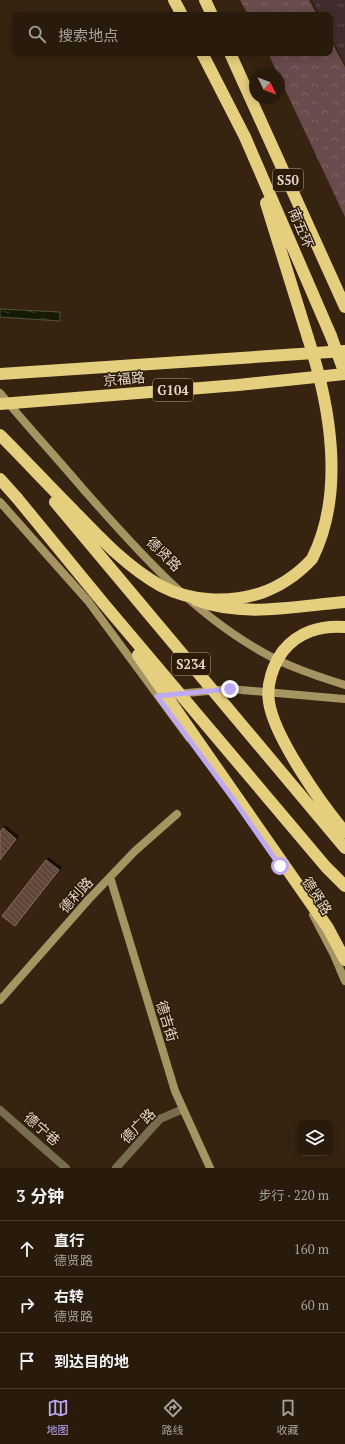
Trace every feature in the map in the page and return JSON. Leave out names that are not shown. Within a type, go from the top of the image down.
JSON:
[{"type":"highway","points":[[174,0],[180,12]]},
{"type":"highway","points":[[205,0],[211,12]]},
{"type":"highway","name":"南五环","points":[[204,56],[245,137],[332,336],[345,374]]},
{"type":"highway","name":"南五环","points":[[231,56],[345,307]]},
{"type":"highway","points":[[186,596],[211,599],[231,599],[251,596],[271,590],[291,578],[307,564],[328,536],[340,500],[343,480],[342,454],[337,425],[245,137]]},
{"type":"highway","name":"京福路","points":[[0,374],[345,350]]},
{"type":"highway","name":"京福路","points":[[4,404],[238,385],[345,374]]},
{"type":"highway","points":[[0,436],[115,553],[161,586],[209,605],[229,609],[251,610],[345,602]]},
{"type":"highway","name":"S234","points":[[0,436],[345,848]]},
{"type":"highway","name":"德贤路","points":[[0,479],[326,867],[345,886]]},
{"type":"highway","points":[[104,604],[187,728],[328,928],[345,960]]},
{"type":"highway","points":[[345,627],[330,626],[315,630],[299,636],[288,644],[273,668],[268,701],[272,718],[295,760],[331,815],[345,832]]},
{"type":"street","name":"德贤路","points":[[0,394],[4,404],[113,523],[157,569],[204,613],[264,653],[305,672],[345,685]]},
{"type":"street","name":"德贤路","points":[[0,502],[88,602],[236,803],[315,918],[334,955],[345,981]]},
{"type":"street","points":[[157,696],[230,689],[345,699]]},
{"type":"street","name":"德利路","points":[[0,1000],[110,877],[135,851],[177,814]]},
{"type":"street","name":"德吉街","points":[[110,877],[175,1091],[210,1168]]},
{"type":"street","name":"德广路","points":[[116,1168],[160,1118],[183,1109]]},
{"type":"street","name":"德宁巷","points":[[0,1110],[66,1168]]},
{"type":"green space","points":[[240,0],[309,0],[315,12],[246,12]]},
{"type":"green space","points":[[312,0],[345,0],[345,63],[333,41],[333,12],[318,12]]},
{"type":"green space","points":[[333,45],[345,67],[345,217],[285,89],[285,68],[275,68],[269,56],[333,56]]},
{"type":"water","points":[[0,309],[60,312],[60,321],[0,317]]},
{"type":"building","points":[[3,828],[16,839],[0,860],[0,832]]},
{"type":"building","points":[[46,860],[59,870],[15,926],[2,916]]},
{"type":"route","points":[[230,689],[157,696],[198,750],[280,866]]}]
